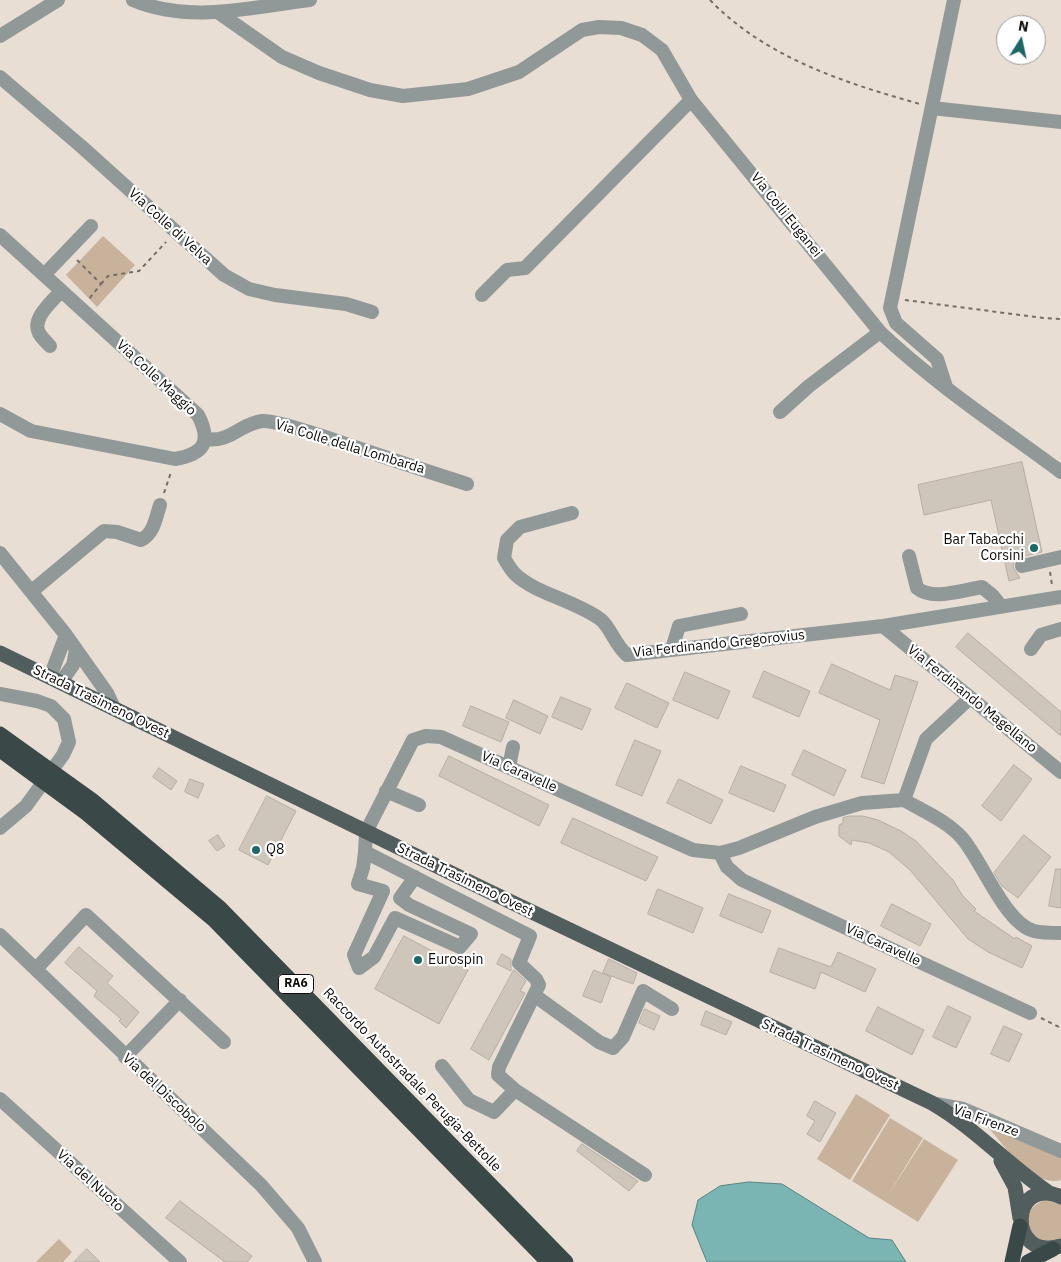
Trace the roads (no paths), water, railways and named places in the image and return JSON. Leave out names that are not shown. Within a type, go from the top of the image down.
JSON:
[{"type":"highway","name":"Raccordo Autostradale Perugia-Bettolle","points":[[0,734],[92,800],[220,908],[566,1262]]},
{"type":"highway","name":"RA6","points":[[0,750],[93,819],[214,920],[548,1262]]},
{"type":"highway","points":[[1012,1262],[1020,1222]]},
{"type":"highway","points":[[1028,1262],[1057,1247]]},
{"type":"main road","name":"Strada Trasimeno Ovest","points":[[0,653],[366,832],[932,1103]]},
{"type":"main road","name":"Via Firenze","points":[[932,1103],[969,1127],[998,1154],[1056,1193]]},
{"type":"main road","name":"Via Firenze","points":[[998,1154],[1015,1187],[1020,1222]]},
{"type":"main road","points":[[1056,1193],[1030,1200],[1023,1208],[1020,1222],[1024,1237],[1032,1244],[1042,1249],[1057,1247]]},
{"type":"street","points":[[0,36],[58,0]]},
{"type":"street","points":[[133,0],[152,8],[200,13],[219,13],[310,0]]},
{"type":"street","points":[[177,0],[200,13]]},
{"type":"street","points":[[946,387],[937,359],[896,323],[890,308],[890,298],[954,0]]},
{"type":"street","name":"Via Colli Euganei","points":[[219,13],[282,57],[319,73],[370,90],[403,96],[468,90],[519,72],[582,30],[599,27],[621,28],[642,36],[662,50],[692,100],[880,332],[946,387],[1061,472]]},
{"type":"street","name":"Via Colle di Velva","points":[[0,76],[224,275],[249,289],[275,295],[346,304],[372,312]]},
{"type":"street","points":[[482,295],[506,270],[524,268],[692,100]]},
{"type":"street","points":[[932,108],[1061,122]]},
{"type":"street","points":[[44,275],[91,226]]},
{"type":"street","name":"Via Colle Maggio","points":[[0,235],[198,415],[204,427],[205,439]]},
{"type":"street","points":[[50,346],[38,332],[37,324],[42,313],[61,291]]},
{"type":"street","points":[[780,412],[809,386],[880,332]]},
{"type":"street","points":[[0,414],[32,430],[175,459],[191,456],[198,452],[205,439]]},
{"type":"street","name":"Via Colle della Lombarda","points":[[205,439],[216,441],[228,438],[245,426],[263,421],[312,433],[467,484]]},
{"type":"street","points":[[32,591],[104,531],[117,532],[141,540],[146,538],[150,533],[160,505]]},
{"type":"street","name":"Via Ferdinando Gregorovius","points":[[572,513],[520,527],[507,540],[504,558],[515,574],[530,584],[588,611],[602,620],[618,647],[627,655],[884,626],[1061,597]]},
{"type":"street","points":[[0,553],[66,635],[107,692],[114,708]]},
{"type":"street","points":[[909,556],[917,588],[925,594],[931,595],[982,587],[993,596],[1000,606]]},
{"type":"street","points":[[1022,566],[1061,557]]},
{"type":"street","points":[[672,649],[679,626],[741,614]]},
{"type":"street","name":"Via Ferdinando Magellano","points":[[884,626],[1061,772]]},
{"type":"street","points":[[1031,649],[1041,635],[1061,630]]},
{"type":"street","points":[[56,679],[66,635]]},
{"type":"street","points":[[56,679],[73,665],[76,650]]},
{"type":"street","points":[[0,694],[37,701],[51,706],[64,719],[68,729],[69,742],[63,755],[26,806],[0,828]]},
{"type":"street","points":[[970,698],[926,739],[904,800],[937,818],[962,838],[989,883],[1018,921],[1032,931],[1061,933]]},
{"type":"street","name":"Via Caravelle","points":[[366,832],[413,740],[426,736],[441,737],[693,850],[720,853],[739,848],[815,817],[862,803],[904,800]]},
{"type":"street","points":[[510,767],[512,747]]},
{"type":"street","points":[[386,791],[419,805]]},
{"type":"street","points":[[366,832],[363,868],[358,884],[383,891],[354,956],[359,968],[374,957],[395,918],[460,948],[471,934],[409,905],[400,898],[415,877]]},
{"type":"street","points":[[365,852],[530,936],[519,963],[536,979],[539,985],[499,1066],[498,1075],[515,1090],[645,1175]]},
{"type":"street","name":"Via Caravelle","points":[[720,853],[727,867],[742,880],[1030,1013]]},
{"type":"street","points":[[36,969],[86,915],[224,1042]]},
{"type":"street","name":"Via del Discobolo","points":[[0,935],[261,1185],[298,1228],[315,1262]]},
{"type":"street","points":[[534,995],[599,1042],[613,1048],[622,1037],[643,992],[672,1009]]},
{"type":"street","points":[[126,1057],[180,1000]]},
{"type":"street","points":[[442,1066],[468,1100],[494,1112],[515,1090]]},
{"type":"street","name":"Via del Nuoto","points":[[0,1099],[180,1262]]},
{"type":"street","name":"Via Firenze","points":[[932,1103],[962,1109],[1061,1151]]},
{"type":"water","points":[[749,1182],[782,1184],[869,1238],[892,1240],[906,1262],[707,1262],[692,1225],[698,1200],[720,1186]]},
{"type":"place","name":"Bar Tabacchi Corsini","points":[[1034,548]]},
{"type":"place","name":"Q8","points":[[256,850]]},
{"type":"place","name":"Eurospin","points":[[418,960]]}]
